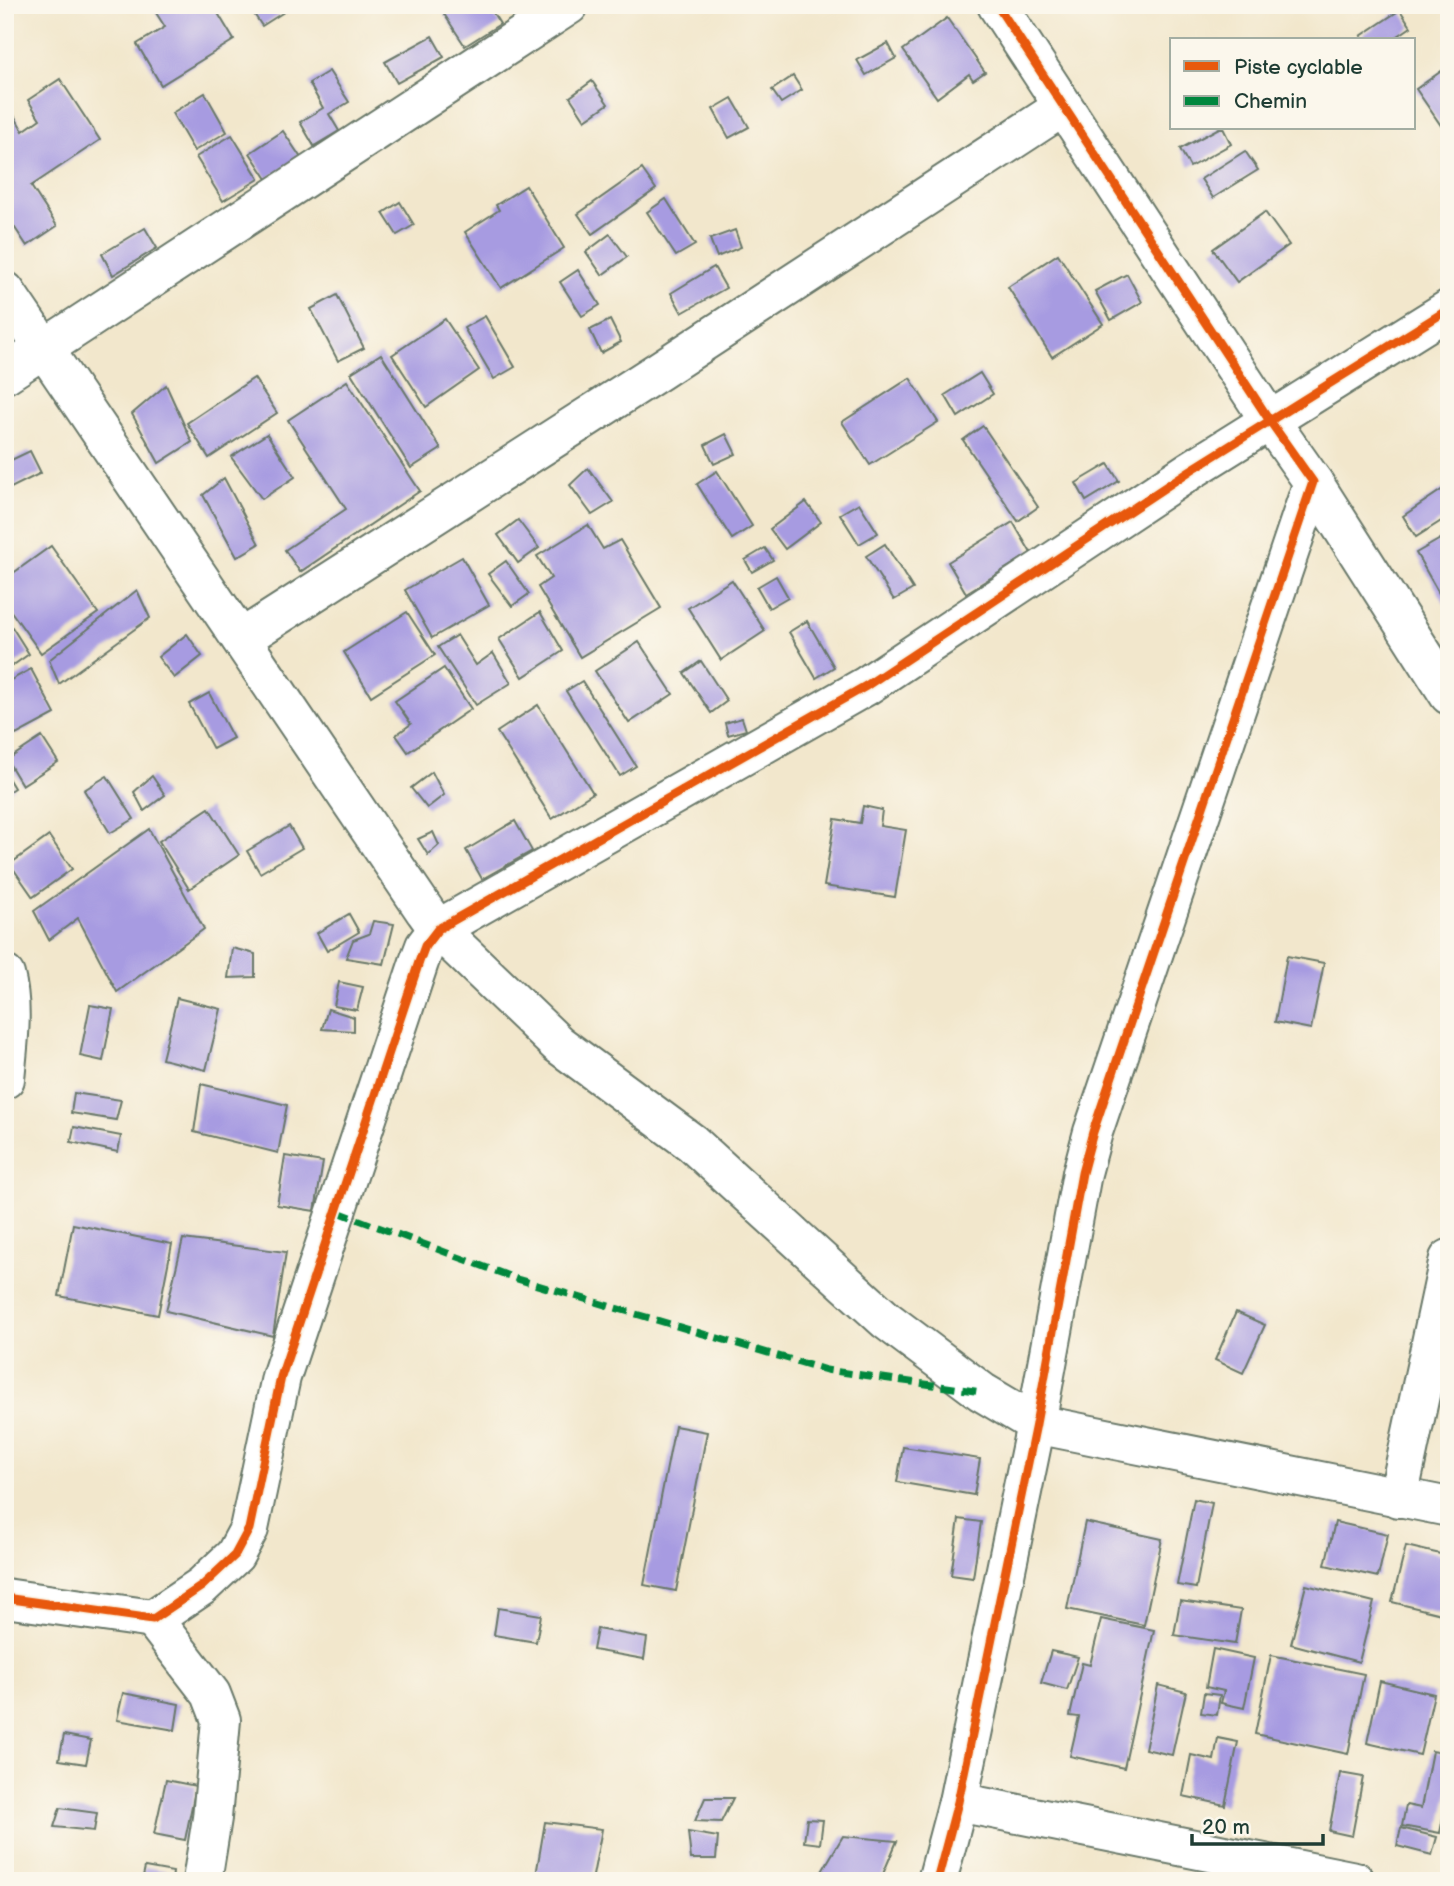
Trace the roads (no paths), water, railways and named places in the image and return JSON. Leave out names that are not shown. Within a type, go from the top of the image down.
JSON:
[{"type":"street","points":[[5,374],[569,5]]},
{"type":"street","points":[[997,5],[1270,421],[1313,482],[1449,695]]},
{"type":"street","points":[[241,639],[659,371],[1063,107]]},
{"type":"street","points":[[5,291],[438,929],[558,1044],[692,1143],[886,1320],[982,1392],[1036,1424],[1449,1507]]},
{"type":"street","points":[[5,1598],[153,1619],[202,1587],[234,1555],[254,1516],[281,1377],[419,962],[425,946],[438,929],[866,686],[1191,470],[1449,309]]},
{"type":"street","points":[[937,1881],[958,1802],[1036,1424],[1082,1173],[1093,1132],[1313,482]]},
{"type":"street","points":[[5,975],[9,1029],[5,1079]]},
{"type":"street","points":[[1398,1498],[1449,1259]]},
{"type":"street","points":[[153,1619],[211,1694],[221,1720],[212,1818],[202,1881]]},
{"type":"street","points":[[958,1802],[1355,1881]]},
{"type":"street","points":[[212,1818],[231,1881]]}]
